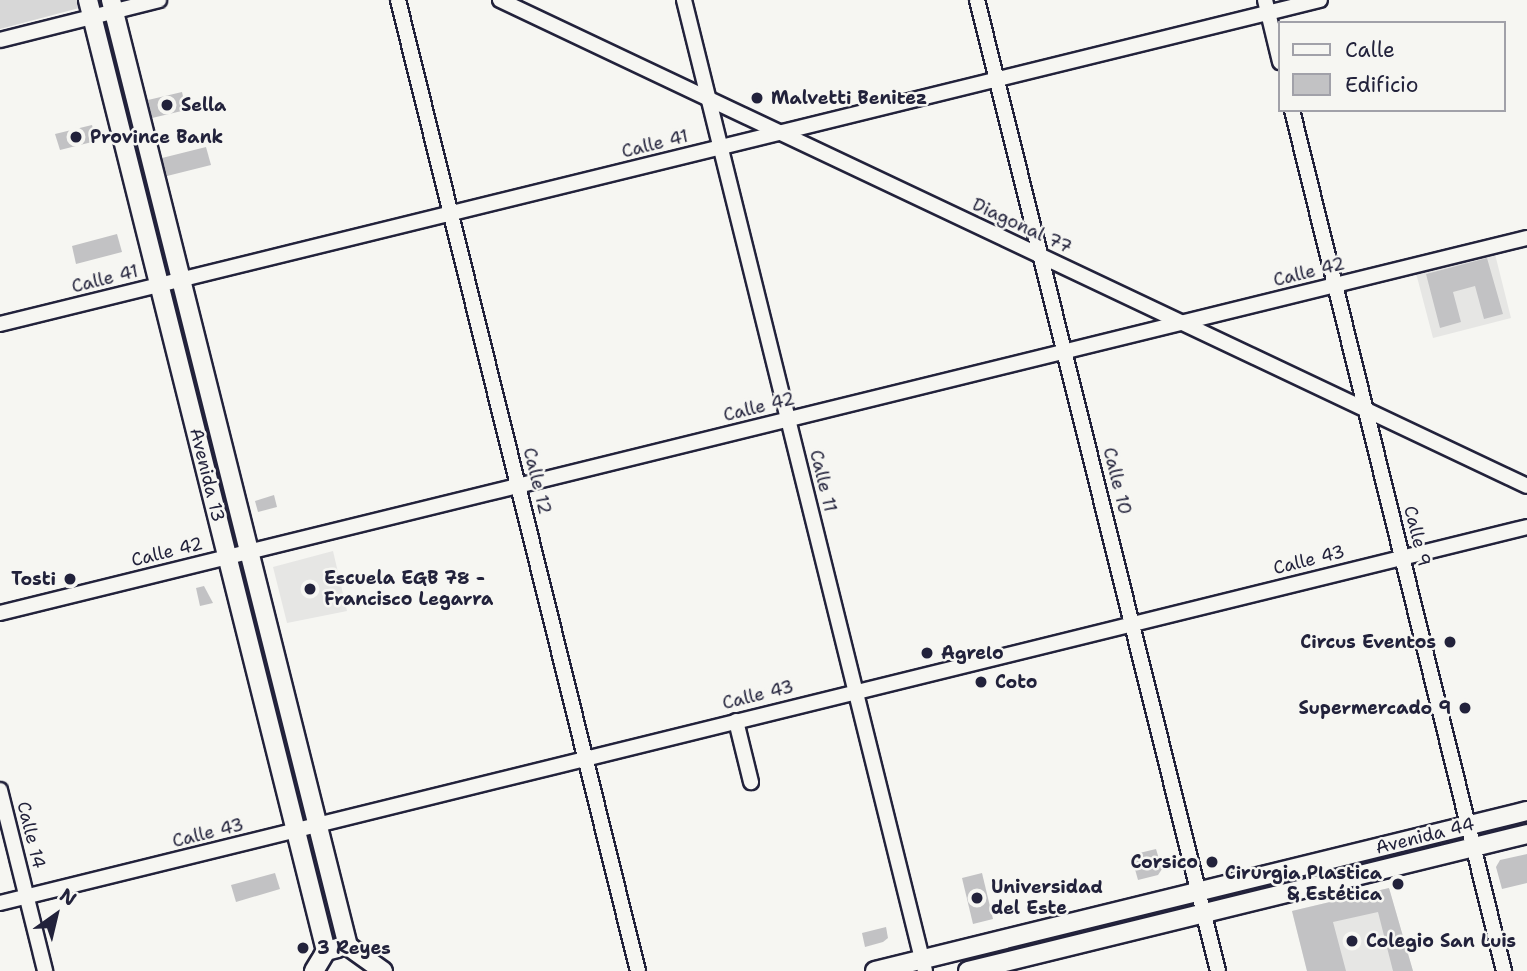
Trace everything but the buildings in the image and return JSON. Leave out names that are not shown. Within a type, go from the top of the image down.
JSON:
[{"type":"main road","name":"Avenida 13","points":[[88,0],[326,951]]},
{"type":"main road","name":"Avenida 13","points":[[113,6],[348,946]]},
{"type":"main road","name":"Avenida 44","points":[[875,971],[924,965],[1527,811]]},
{"type":"main road","name":"Avenida 44","points":[[968,971],[1527,834]]},
{"type":"main road","points":[[314,971],[326,951],[348,946],[383,971]]},
{"type":"street","points":[[0,40],[92,18],[113,6],[159,0]]},
{"type":"street","name":"Calle 12","points":[[397,0],[638,971]]},
{"type":"street","name":"Diagonal 77","points":[[500,0],[1527,486]]},
{"type":"street","name":"Calle 11","points":[[684,0],[924,965]]},
{"type":"street","name":"Calle 10","points":[[978,0],[1218,971]]},
{"type":"street","name":"Calle 41","points":[[0,324],[997,79],[1266,6],[1320,0]]},
{"type":"street","points":[[1266,6],[1278,54]]},
{"type":"street","name":"Calle 9","points":[[1292,112],[1504,971]]},
{"type":"street","name":"Calle 42","points":[[0,613],[1527,238]]},
{"type":"street","name":"Calle 43","points":[[0,904],[586,757],[1527,527]]},
{"type":"street","points":[[736,721],[751,782]]},
{"type":"street","name":"Calle 14","points":[[0,790],[45,971]]},
{"type":"shaded area","points":[[0,0],[81,0],[83,7],[0,29]]},
{"type":"shaded area","points":[[1495,254],[1511,318],[1433,338],[1416,273]]},
{"type":"shaded area","name":"Escuela EGB 78 - Francisco Legarra","points":[[333,551],[347,611],[287,623],[273,567]]},
{"type":"shaded area","name":"Colegio San Luis","points":[[1389,888],[1413,971],[1307,971],[1292,911]]},
{"type":"place","name":"Malvetti Benitez","points":[[757,98]]},
{"type":"place","name":"Sella","points":[[167,105]]},
{"type":"place","name":"Province Bank","points":[[76,137]]},
{"type":"place","name":"Tosti","points":[[70,579]]},
{"type":"place","name":"Escuela EGB 78 - Francisco Legarra","points":[[310,589]]},
{"type":"place","name":"Circus Eventos","points":[[1450,642]]},
{"type":"place","name":"Agrelo","points":[[927,653]]},
{"type":"place","name":"Coto","points":[[981,682]]},
{"type":"place","name":"Supermercado 9","points":[[1465,708]]},
{"type":"place","name":"Corsico","points":[[1212,862]]},
{"type":"place","name":"Cirurgia Plastica & Estética","points":[[1398,884]]},
{"type":"place","name":"Universidad del Este","points":[[977,898]]},
{"type":"place","name":"Colegio San Luis","points":[[1352,941]]},
{"type":"place","name":"3 Reyes","points":[[303,948]]}]
